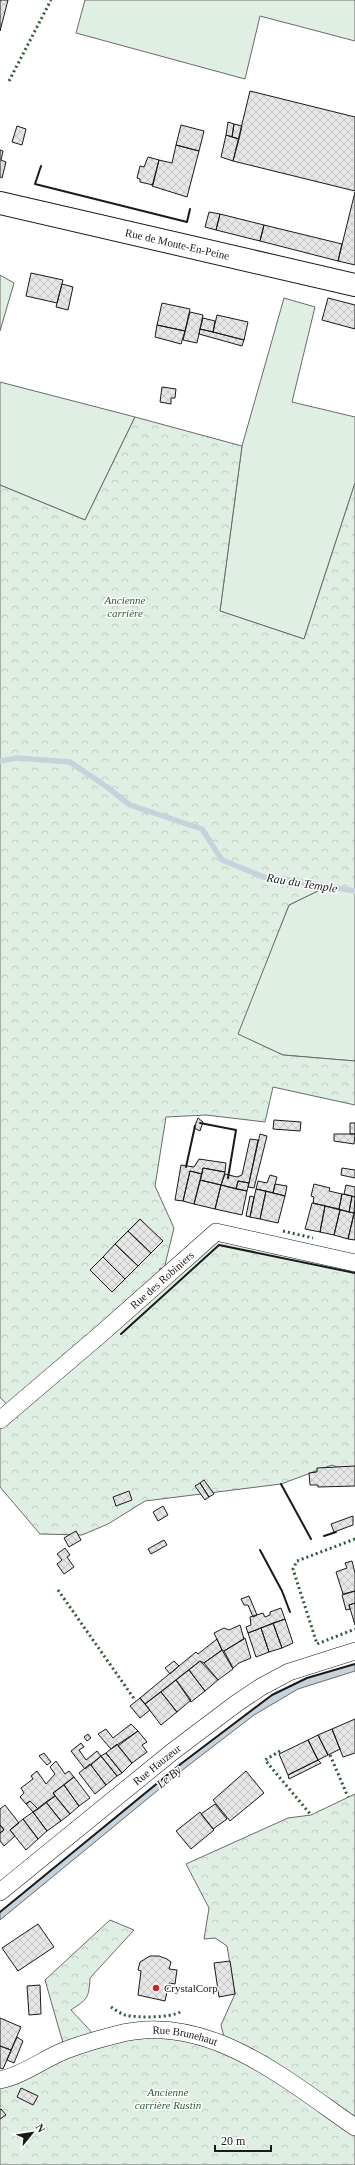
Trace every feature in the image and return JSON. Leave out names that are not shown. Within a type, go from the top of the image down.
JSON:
[{"type":"main road","name":"Rue de Monte-En-Peine","points":[[0,203],[355,286]]},
{"type":"street","name":"Rue des Robiniers","points":[[0,1420],[102,1334],[216,1232],[355,1263]]},
{"type":"street","name":"Rue Hauzeur","points":[[0,1892],[166,1756],[237,1703],[261,1687],[289,1672],[355,1651]]},
{"type":"street","name":"Rue Brunehaut","points":[[0,2080],[21,2073],[66,2050],[115,2035],[147,2030],[183,2032],[206,2038],[245,2055],[271,2070],[355,2127]]},
{"type":"green space","points":[[85,0],[355,0],[355,41],[260,16],[245,79],[76,33]]},
{"type":"green space","points":[[0,275],[14,283],[0,331]]},
{"type":"green space","points":[[284,298],[315,307],[292,402],[355,417],[355,483],[304,639],[220,611],[242,446]]},
{"type":"green space","points":[[0,382],[135,417],[85,520],[0,485]]},
{"type":"green space","name":"Ancienne carrière","points":[[135,417],[242,446],[220,611],[304,639],[355,483],[355,891],[326,887],[289,905],[238,1034],[283,1055],[355,1061],[355,1105],[273,1087],[265,1122],[206,1115],[166,1117],[155,1186],[174,1228],[164,1269],[160,1268],[158,1279],[216,1232],[355,1262],[355,1474],[332,1465],[281,1484],[145,1501],[108,1524],[82,1535],[40,1534],[0,1487],[0,1420],[12,1410],[0,1397],[0,485],[85,520]]},
{"type":"green space","points":[[326,887],[355,891],[355,1061],[283,1055],[237,1034],[289,905]]},
{"type":"green space","name":"Ancienne carrière Rustin","points":[[355,1794],[355,2165],[0,2165],[0,2080],[65,2050],[45,1980],[110,1920],[134,1930],[90,1978],[89,1990],[86,1998],[71,2010],[99,2040],[131,2031],[226,2045],[221,2025],[235,1994],[227,1946],[215,1938],[204,1939],[209,1908],[186,1864],[288,1818],[311,1815]]},
{"type":"water","name":"Le By","points":[[355,1664],[355,1671],[298,1689],[254,1715],[185,1768],[0,1920],[0,1912],[182,1763],[272,1695],[307,1678]]},
{"type":"building","points":[[0,0],[8,0],[0,31]]},
{"type":"building","points":[[250,91],[355,117],[355,191],[233,161]]},
{"type":"building","points":[[228,122],[234,124],[232,137],[226,135]]},
{"type":"building","points":[[234,124],[242,126],[239,139],[232,137]]},
{"type":"building","points":[[181,125],[204,131],[199,151],[176,145]]},
{"type":"building","points":[[17,126],[26,129],[22,145],[12,142]]},
{"type":"building","points":[[226,135],[239,139],[233,161],[221,157]]},
{"type":"building","points":[[176,145],[199,151],[187,197],[152,186],[159,160],[172,163]]},
{"type":"building","points":[[0,150],[3,151],[1,160],[6,162],[2,178],[0,177]]},
{"type":"building","points":[[148,157],[159,160],[153,185],[140,182],[140,179],[137,178],[140,166],[144,167]]},
{"type":"building","points":[[355,192],[355,265],[338,261]]},
{"type":"building","points":[[209,212],[220,214],[216,230],[205,227]]},
{"type":"building","points":[[220,214],[264,225],[260,241],[216,230]]},
{"type":"building","points":[[264,225],[342,244],[338,261],[260,241]]},
{"type":"building","points":[[31,273],[63,280],[57,303],[26,296]]},
{"type":"building","points":[[62,284],[73,287],[68,310],[56,307]]},
{"type":"building","points":[[328,298],[355,305],[355,329],[322,320]]},
{"type":"building","points":[[162,303],[190,309],[185,331],[157,325]]},
{"type":"building","points":[[190,312],[203,315],[197,343],[183,340]]},
{"type":"building","points":[[217,315],[248,322],[244,340],[213,332]]},
{"type":"building","points":[[203,318],[215,321],[213,332],[200,329]]},
{"type":"building","points":[[157,325],[185,331],[181,344],[155,337]]},
{"type":"building","points":[[200,329],[244,340],[242,346],[199,334]]},
{"type":"building","points":[[162,387],[176,389],[175,398],[171,398],[171,404],[160,402]]},
{"type":"building","points":[[198,1118],[203,1122],[200,1131],[194,1128]]},
{"type":"building","points":[[274,1120],[301,1122],[300,1131],[273,1129]]},
{"type":"building","points":[[350,1123],[355,1123],[355,1134],[350,1134]]},
{"type":"building","points":[[260,1134],[267,1136],[254,1188],[248,1187]]},
{"type":"building","points":[[334,1134],[355,1134],[354,1144],[334,1141]]},
{"type":"building","points":[[250,1139],[258,1140],[249,1183],[238,1181],[236,1189],[221,1185],[225,1174],[237,1177],[242,1175]]},
{"type":"building","points":[[199,1159],[226,1163],[225,1172],[203,1168],[202,1174],[190,1171],[183,1201],[175,1200],[181,1165],[194,1167]]},
{"type":"building","points":[[203,1168],[225,1172],[221,1185],[200,1180]]},
{"type":"building","points":[[342,1168],[355,1170],[355,1178],[341,1175]]},
{"type":"building","points":[[190,1171],[202,1174],[194,1204],[183,1201]]},
{"type":"building","points":[[270,1175],[277,1177],[273,1193],[256,1189],[258,1181],[267,1183]]},
{"type":"building","points":[[200,1180],[221,1185],[215,1209],[194,1204]]},
{"type":"building","points":[[238,1181],[249,1183],[247,1191],[236,1189]]},
{"type":"building","points":[[275,1184],[287,1186],[285,1196],[273,1193]]},
{"type":"building","points":[[314,1184],[330,1188],[329,1191],[342,1194],[339,1209],[313,1203],[314,1197],[311,1196]]},
{"type":"building","points":[[221,1185],[247,1191],[242,1215],[215,1209]]},
{"type":"building","points":[[346,1185],[355,1187],[355,1197],[344,1194]]},
{"type":"building","points":[[256,1189],[266,1191],[260,1219],[250,1217]]},
{"type":"building","points":[[266,1191],[285,1196],[278,1223],[260,1219]]},
{"type":"building","points":[[342,1194],[352,1196],[349,1212],[339,1209]]},
{"type":"building","points":[[250,1196],[254,1197],[250,1217],[246,1216]]},
{"type":"building","points":[[352,1196],[355,1197],[354,1213],[349,1212]]},
{"type":"building","points":[[312,1203],[325,1206],[320,1232],[305,1229]]},
{"type":"building","points":[[325,1206],[340,1210],[334,1235],[320,1232]]},
{"type":"building","points":[[340,1210],[354,1213],[348,1239],[334,1235]]},
{"type":"building","points":[[355,1210],[355,1240],[348,1239]]},
{"type":"building","points":[[140,1219],[163,1241],[151,1253],[128,1231]]},
{"type":"building","points":[[128,1231],[151,1253],[138,1266],[115,1244]]},
{"type":"building","points":[[115,1244],[138,1266],[125,1279],[103,1257]]},
{"type":"building","points":[[103,1257],[125,1279],[112,1292],[90,1270]]},
{"type":"building","points":[[355,1466],[355,1486],[318,1487],[318,1485],[310,1485],[309,1473],[317,1472],[317,1468]]},
{"type":"building","points":[[204,1480],[214,1494],[209,1497],[200,1483]]},
{"type":"building","points":[[200,1483],[209,1497],[205,1500],[195,1486]]},
{"type":"building","points":[[129,1491],[132,1500],[116,1506],[113,1497]]},
{"type":"building","points":[[163,1506],[168,1515],[158,1521],[153,1512]]},
{"type":"building","points":[[353,1516],[353,1525],[334,1532],[331,1524]]},
{"type":"building","points":[[76,1531],[81,1540],[69,1547],[64,1538]]},
{"type":"building","points":[[164,1540],[167,1545],[151,1554],[148,1549]]},
{"type":"building","points":[[65,1548],[70,1555],[67,1557],[74,1567],[64,1574],[57,1564],[62,1560],[57,1554]]},
{"type":"building","points":[[352,1561],[355,1573],[355,1591],[343,1594],[336,1572],[347,1568],[345,1563]]},
{"type":"building","points":[[355,1591],[355,1603],[349,1605],[350,1609],[346,1610],[342,1595]]},
{"type":"building","points":[[249,1596],[257,1615],[253,1617],[248,1605],[244,1605],[241,1599]]},
{"type":"building","points":[[355,1603],[355,1625],[349,1605]]},
{"type":"building","points":[[281,1608],[285,1619],[248,1633],[246,1627],[251,1625],[250,1617],[263,1613],[265,1617],[270,1615],[270,1612]]},
{"type":"building","points":[[285,1619],[293,1643],[282,1648],[273,1623]]},
{"type":"building","points":[[273,1623],[282,1648],[269,1652],[261,1628]]},
{"type":"building","points":[[240,1625],[244,1639],[224,1651],[222,1650],[214,1633],[224,1628],[229,1630]]},
{"type":"building","points":[[261,1628],[269,1652],[256,1657],[248,1633]]},
{"type":"building","points":[[245,1638],[251,1658],[239,1663],[233,1668],[224,1651]]},
{"type":"building","points":[[217,1639],[222,1650],[204,1663],[200,1661],[145,1704],[140,1698],[196,1652],[198,1654]]},
{"type":"building","points":[[222,1650],[233,1669],[218,1680],[204,1663]]},
{"type":"building","points":[[174,1661],[179,1666],[170,1674],[165,1668]]},
{"type":"building","points":[[200,1661],[218,1680],[205,1691],[189,1670]]},
{"type":"building","points":[[189,1670],[205,1691],[191,1702],[176,1680]]},
{"type":"building","points":[[176,1680],[191,1700],[177,1712],[161,1692]]},
{"type":"building","points":[[161,1692],[177,1712],[161,1725],[145,1704]]},
{"type":"building","points":[[140,1698],[150,1710],[140,1718],[130,1706]]},
{"type":"building","points":[[355,1719],[355,1753],[343,1757],[332,1729]]},
{"type":"building","points":[[131,1724],[138,1731],[111,1749],[98,1734],[106,1729],[113,1738]]},
{"type":"building","points":[[332,1729],[340,1749],[328,1755],[318,1735]]},
{"type":"building","points":[[138,1731],[147,1742],[142,1745],[147,1752],[132,1763],[118,1746]]},
{"type":"building","points":[[88,1734],[91,1738],[87,1741],[84,1737]]},
{"type":"building","points":[[318,1735],[328,1755],[318,1760],[308,1740]]},
{"type":"building","points":[[308,1740],[318,1760],[288,1775],[279,1754]]},
{"type":"building","points":[[81,1743],[84,1747],[79,1750],[86,1760],[97,1751],[101,1756],[85,1769],[71,1751]]},
{"type":"building","points":[[117,1744],[132,1763],[122,1773],[106,1753]]},
{"type":"building","points":[[44,1753],[51,1762],[47,1765],[39,1756]]},
{"type":"building","points":[[106,1753],[122,1773],[117,1776],[101,1756]]},
{"type":"building","points":[[101,1756],[117,1776],[106,1785],[91,1765]]},
{"type":"building","points":[[318,1760],[321,1763],[289,1779],[288,1775]]},
{"type":"building","points":[[56,1761],[65,1774],[69,1771],[74,1777],[53,1793],[55,1796],[38,1809],[30,1801],[26,1804],[20,1797],[24,1793],[21,1788],[33,1779],[31,1776],[37,1771],[46,1784],[55,1774],[50,1767]]},
{"type":"building","points":[[90,1764],[106,1785],[95,1794],[79,1773]]},
{"type":"building","points":[[246,1771],[264,1793],[230,1821],[213,1800]]},
{"type":"building","points":[[74,1777],[90,1798],[79,1806],[64,1785]]},
{"type":"building","points":[[64,1785],[79,1806],[70,1814],[53,1793]]},
{"type":"building","points":[[55,1796],[70,1814],[61,1821],[46,1802]]},
{"type":"building","points":[[30,1801],[38,1809],[33,1812],[26,1804]]},
{"type":"building","points":[[46,1802],[61,1821],[47,1831],[33,1812]]},
{"type":"building","points":[[215,1804],[227,1819],[213,1829],[201,1814]]},
{"type":"building","points":[[5,1805],[19,1823],[10,1830],[15,1836],[4,1846],[0,1841],[0,1833],[4,1830],[0,1825],[0,1809]]},
{"type":"building","points":[[33,1812],[47,1831],[38,1839],[23,1819]]},
{"type":"building","points":[[200,1812],[214,1830],[191,1849],[176,1831]]},
{"type":"building","points":[[23,1819],[38,1839],[26,1850],[10,1830]]},
{"type":"building","points":[[0,1825],[4,1830],[0,1833]]},
{"type":"building","points":[[38,1924],[54,1947],[18,1971],[2,1948]]},
{"type":"building","points":[[150,1956],[159,1956],[167,1959],[171,1962],[169,1969],[177,1970],[175,1984],[169,1983],[165,2001],[138,1995],[141,1971],[138,1970],[140,1962]]},
{"type":"building","points":[[230,1961],[235,1994],[219,1997],[214,1963]]},
{"type":"building","points":[[40,1985],[41,2014],[29,2015],[27,1986]]},
{"type":"building","points":[[0,2018],[21,2027],[11,2050],[0,2046]]},
{"type":"building","points":[[17,2037],[23,2041],[14,2063],[7,2060]]},
{"type":"building","points":[[0,2046],[11,2050],[3,2069],[0,2068]]},
{"type":"building","points":[[21,2088],[38,2096],[33,2105],[17,2097]]},
{"type":"building","points":[[1,2109],[6,2115],[0,2119],[0,2110]]},
{"type":"waterway","name":"Rau du Temple","points":[[0,761],[17,758],[70,762],[107,787],[130,805],[202,829],[222,860],[271,880],[284,879],[355,891]]},
{"type":"hedge","points":[[9,81],[51,0]]},
{"type":"hedge","points":[[283,1231],[313,1238]]},
{"type":"hedge","points":[[355,1539],[297,1561],[293,1569],[317,1644],[355,1629]]},
{"type":"hedge","points":[[58,1590],[135,1700]]},
{"type":"hedge","points":[[280,1751],[265,1760],[311,1815]]},
{"type":"hedge","points":[[330,1755],[348,1797]]},
{"type":"hedge","points":[[111,2007],[125,2015],[137,2017],[153,2017],[180,2012]]},
{"type":"wall","points":[[41,166],[35,184],[187,222],[190,209]]},
{"type":"wall","points":[[200,1123],[236,1130],[228,1178]]},
{"type":"wall","points":[[186,1167],[195,1126]]},
{"type":"wall","points":[[121,1334],[219,1245],[355,1273]]},
{"type":"wall","points":[[281,1484],[311,1539]]},
{"type":"wall","points":[[324,1536],[336,1532]]},
{"type":"wall","points":[[260,1550],[282,1591],[290,1612]]},
{"type":"wall","points":[[0,1912],[182,1763],[272,1695],[307,1678],[355,1664]]},
{"type":"place","name":"CrystalCorp","points":[[156,1988]]}]
